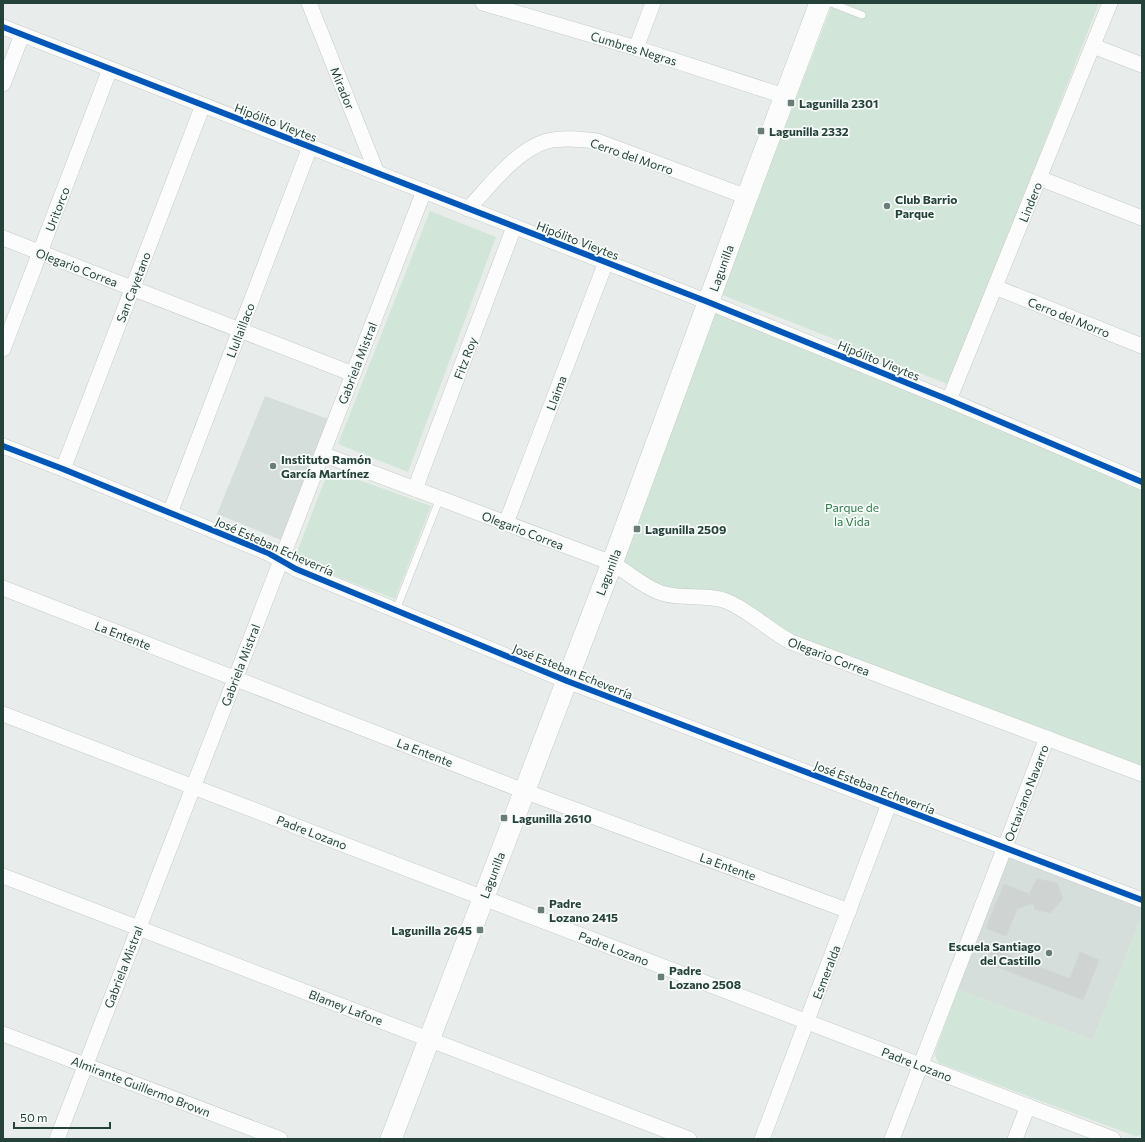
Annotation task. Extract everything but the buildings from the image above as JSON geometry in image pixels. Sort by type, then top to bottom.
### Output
[{"type":"main road","name":"Lagunilla","points":[[391,1139],[612,563],[784,96],[820,3]]},
{"type":"street","name":"Mirador","points":[[309,3],[377,173]]},
{"type":"street","name":"Cumbres Negras","points":[[483,3],[636,48],[784,96]]},
{"type":"street","points":[[636,48],[653,3]]},
{"type":"street","name":"Lindero","points":[[949,400],[1110,3]]},
{"type":"street","name":"Hipólito Vieytes","points":[[3,27],[708,302],[949,400],[1142,482]]},
{"type":"street","points":[[3,84],[22,35]]},
{"type":"street","points":[[1093,46],[1142,65]]},
{"type":"street","name":"Uritorco","points":[[3,349],[110,69]]},
{"type":"street","name":"San Cayetano","points":[[63,469],[203,105]]},
{"type":"street","name":"Cerro del Morro","points":[[468,209],[516,160],[534,147],[547,141],[560,139],[597,141],[747,197]]},
{"type":"street","name":"Llullaillaco","points":[[170,513],[310,147]]},
{"type":"street","points":[[1039,178],[1142,218]]},
{"type":"street","name":"Gabriela Mistral","points":[[57,1139],[424,191]]},
{"type":"street","name":"Fitz Roy","points":[[415,489],[514,227]]},
{"type":"street","name":"Olegario Correa","points":[[3,238],[353,374]]},
{"type":"street","name":"Llaima","points":[[506,523],[606,262]]},
{"type":"street","name":"Cerro del Morro","points":[[995,287],[1142,346]]},
{"type":"street","name":"José Esteban Echeverría","points":[[3,446],[268,553],[296,569],[567,681],[1142,900]]},
{"type":"street","name":"Olegario Correa","points":[[322,454],[612,563],[651,588],[664,594],[724,600],[737,606],[791,642],[1142,774]]},
{"type":"street","name":"La Entente","points":[[3,588],[524,791],[849,911]]},
{"type":"street","name":"Padre Lozano","points":[[3,714],[1113,1139]]},
{"type":"street","name":"Octaviano Navarro","points":[[892,1139],[1047,738]]},
{"type":"street","name":"Esmeralda","points":[[762,1139],[890,804]]},
{"type":"street","name":"Blamey Lafore","points":[[3,876],[689,1139]]},
{"type":"street","name":"Almirante Guillermo Brown","points":[[3,1034],[280,1139]]},
{"type":"street","points":[[1015,1139],[1028,1106]]},
{"type":"lane","points":[[832,3],[862,15]]},
{"type":"lane","points":[[396,610],[440,498]]},
{"type":"shaded area","name":"Instituto Ramón García Martínez","points":[[265,396],[328,419],[281,540],[217,514]]},
{"type":"shaded area","name":"Escuela Santiago del Castillo","points":[[1008,855],[1142,906],[1142,916],[1093,1040],[958,990]]},
{"type":"green space","name":"Club Barrio Parque","points":[[833,3],[1099,3],[950,385],[720,294]]},
{"type":"green space","points":[[430,211],[496,237],[408,472],[338,444]]},
{"type":"green space","name":"Parque de la Vida","points":[[708,302],[1142,482],[1142,774],[791,642],[737,606],[682,597],[612,563]]},
{"type":"green space","points":[[329,469],[431,506],[395,599],[294,560]]},
{"type":"green space","points":[[1142,916],[1142,1135],[1135,1136],[939,1063],[935,1053],[958,990],[1093,1040]]},
{"type":"cycle path","points":[[3,27],[708,302],[949,400],[1142,482]]},
{"type":"cycle path","points":[[3,446],[268,553],[296,569],[567,681],[1142,900]]},
{"type":"place","name":"Lagunilla 2301","points":[[791,103]]},
{"type":"place","name":"Lagunilla 2332","points":[[761,131]]},
{"type":"place","name":"Club Barrio Parque","points":[[887,206]]},
{"type":"place","name":"Instituto Ramón García Martínez","points":[[273,466]]},
{"type":"place","name":"Lagunilla 2509","points":[[637,529]]},
{"type":"place","name":"Lagunilla 2610","points":[[504,818]]},
{"type":"place","name":"Padre Lozano 2415","points":[[541,910]]},
{"type":"place","name":"Lagunilla 2645","points":[[480,930]]},
{"type":"place","name":"Escuela Santiago del Castillo","points":[[1049,953]]},
{"type":"place","name":"Padre Lozano 2508","points":[[661,977]]}]
